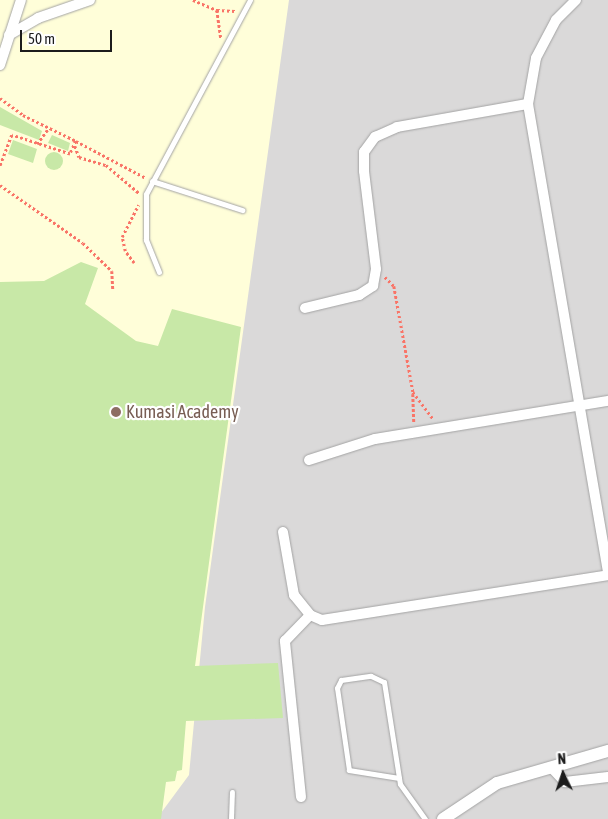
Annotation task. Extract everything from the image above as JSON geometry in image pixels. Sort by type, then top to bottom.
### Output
[{"type":"street","points":[[0,65],[21,0]]},
{"type":"street","points":[[9,35],[38,18],[90,0]]},
{"type":"street","points":[[576,0],[556,20],[536,58],[528,104],[582,406],[608,570]]},
{"type":"street","points":[[305,308],[359,295],[373,286],[376,269],[364,171],[364,152],[375,137],[397,126],[528,104]]},
{"type":"street","points":[[309,460],[375,439],[608,401]]},
{"type":"street","points":[[283,532],[294,595],[310,615],[322,620],[608,575]]},
{"type":"street","points":[[301,797],[284,641],[310,615]]},
{"type":"street","points":[[443,819],[497,783],[608,751]]},
{"type":"street","points":[[551,767],[565,782],[608,777]]},
{"type":"lane","points":[[159,272],[146,240],[144,196],[250,0]]},
{"type":"lane","points":[[152,181],[242,210]]},
{"type":"lane","points":[[399,778],[350,770],[337,688],[341,680],[371,676],[384,682],[399,778],[424,819]]},
{"type":"lane","points":[[231,819],[232,792]]},
{"type":"path","points":[[194,0],[217,10],[244,10]]},
{"type":"path","points":[[217,10],[217,35],[225,44]]},
{"type":"path","points":[[0,98],[48,129],[76,141],[152,181]]},
{"type":"path","points":[[37,144],[48,129]]},
{"type":"path","points":[[0,166],[12,135],[70,154],[76,141]]},
{"type":"path","points":[[76,141],[74,152],[79,157],[106,165],[144,196],[122,237],[125,252],[134,264]]},
{"type":"path","points":[[0,185],[83,243],[112,272],[113,290]]},
{"type":"path","points":[[376,269],[394,286],[413,392],[416,433]]},
{"type":"path","points":[[413,392],[442,429]]},
{"type":"shaded area","points":[[0,0],[608,0],[608,819],[0,819]]},
{"type":"shaded area","name":"Kumasi Academy","points":[[0,0],[289,0],[205,607],[189,775],[158,817],[0,819]]},
{"type":"green space","points":[[0,107],[42,131],[39,140],[0,125]]},
{"type":"green space","points":[[52,135],[70,143],[68,151],[48,143]]},
{"type":"green space","points":[[13,140],[37,149],[33,163],[8,154]]},
{"type":"green space","points":[[50,152],[58,152],[63,157],[61,168],[50,170],[45,165],[45,157]]},
{"type":"green space","points":[[81,262],[98,268],[85,304],[136,341],[158,346],[172,309],[241,327],[195,666],[278,663],[283,718],[186,721],[182,770],[177,771],[175,781],[166,782],[161,819],[0,819],[0,282],[44,281]]},
{"type":"place","name":"Kumasi Academy","points":[[116,412]]}]
